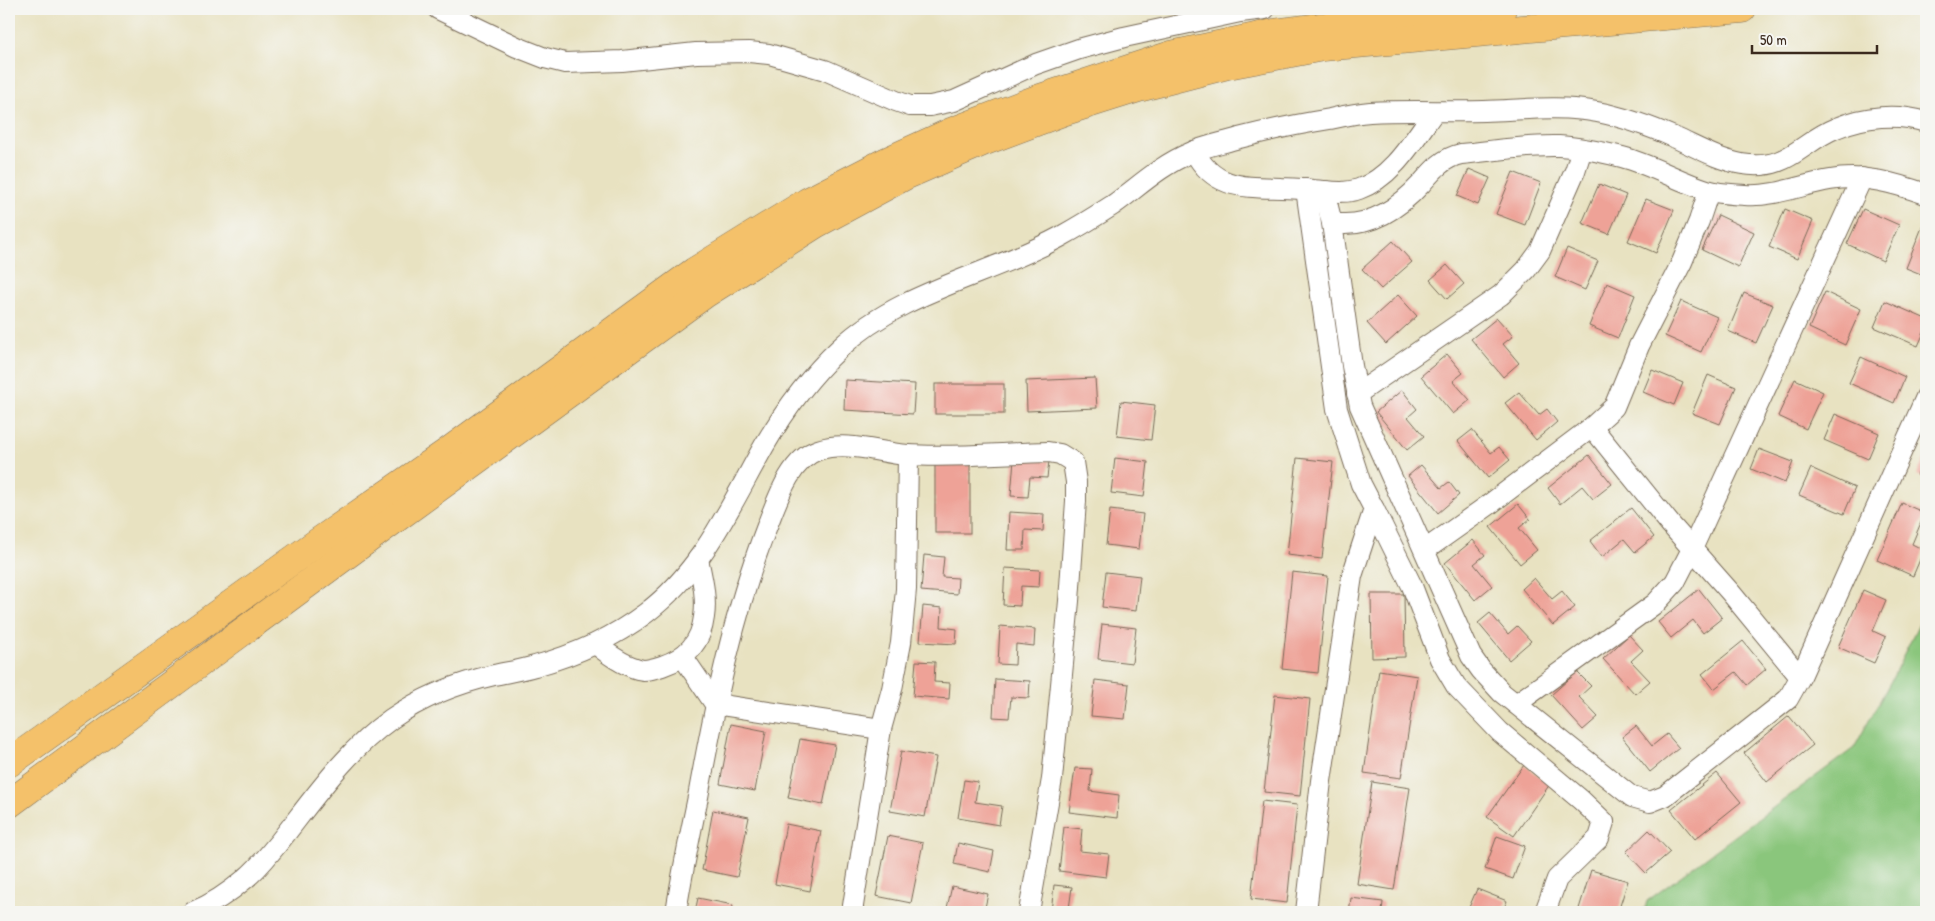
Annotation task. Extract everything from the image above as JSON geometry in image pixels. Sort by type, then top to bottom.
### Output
[{"type":"highway","points":[[9,763],[310,547],[462,441],[695,271],[807,202],[953,131],[1104,76],[1171,55],[1274,34],[1384,19],[1502,9]]},
{"type":"highway","points":[[9,804],[398,517],[705,294],[816,224],[905,176],[983,142],[1063,112],[1140,88],[1228,65],[1324,47],[1742,9]]},
{"type":"street","points":[[438,9],[517,47],[545,58],[565,63],[622,61],[696,53],[749,52],[769,54],[825,70],[910,106],[930,106],[954,102],[1036,64],[1079,49],[1216,17],[1265,9]]},
{"type":"street","points":[[193,912],[207,906],[248,878],[341,764],[368,737],[395,716],[460,684],[530,668],[568,656],[596,644],[647,612],[665,596],[698,559],[728,514],[763,449],[798,393],[843,345],[866,327],[893,310],[1057,238],[1111,206],[1170,162],[1194,151],[1282,127],[1357,114],[1556,108],[1596,112],[1651,127],[1736,164],[1756,166],[1777,162],[1797,154],[1833,129],[1855,122],[1896,116],[1926,122]]},
{"type":"street","points":[[1194,151],[1208,172],[1231,184],[1256,188],[1345,192],[1359,189],[1377,180],[1394,165],[1434,112]]},
{"type":"street","points":[[1332,223],[1352,224],[1364,222],[1387,212],[1399,205],[1430,172],[1449,157],[1461,154],[1541,146],[1582,149],[1624,158],[1652,167],[1709,191],[1756,195],[1793,190],[1829,180],[1862,178],[1884,180],[1926,194]]},
{"type":"street","points":[[1357,394],[1501,295],[1526,270],[1540,251],[1575,171],[1582,149]]},
{"type":"street","points":[[1516,704],[1656,603],[1675,582],[1692,549],[1862,178]]},
{"type":"street","points":[[1315,190],[1332,223],[1357,394],[1370,430],[1472,656],[1492,683],[1632,797],[1650,802],[1665,796],[1788,699],[1800,678],[1926,397]]},
{"type":"street","points":[[1315,190],[1337,409],[1361,484],[1412,586],[1440,659],[1456,686],[1500,732],[1582,800],[1604,822],[1599,838],[1557,878],[1545,912]]},
{"type":"street","points":[[1425,550],[1490,504],[1592,427],[1614,407],[1640,346],[1682,262],[1709,191]]},
{"type":"street","points":[[1592,427],[1800,678]]},
{"type":"street","points":[[676,912],[715,704],[733,629],[755,557],[786,482],[794,469],[805,457],[816,450],[831,446],[908,455],[1048,452],[1060,454],[1073,462],[1076,502],[1062,688],[1052,779],[1029,912]]},
{"type":"street","points":[[852,912],[882,729],[892,689],[902,634],[906,589],[908,455]]},
{"type":"street","points":[[1306,912],[1321,781],[1352,576],[1374,509]]},
{"type":"street","points":[[596,644],[612,657],[643,670],[655,669],[683,657],[699,636],[704,618],[705,600],[698,559]]},
{"type":"street","points":[[683,657],[715,704],[882,729]]},
{"type":"green space","points":[[1926,610],[1926,912],[1644,912],[1647,901],[1854,748],[1892,679]]},
{"type":"building","points":[[1469,169],[1490,178],[1478,205],[1457,196]]},
{"type":"building","points":[[1513,172],[1541,183],[1525,225],[1496,214]]},
{"type":"building","points":[[1599,184],[1626,195],[1609,234],[1582,223]]},
{"type":"building","points":[[1646,199],[1674,210],[1656,253],[1628,241]]},
{"type":"building","points":[[1785,209],[1813,221],[1797,259],[1769,247]]},
{"type":"building","points":[[1863,209],[1899,225],[1883,261],[1847,244]]},
{"type":"building","points":[[1718,215],[1754,232],[1738,267],[1702,250]]},
{"type":"building","points":[[1926,217],[1926,276],[1906,268]]},
{"type":"building","points":[[1393,241],[1412,262],[1381,289],[1362,269]]},
{"type":"building","points":[[1567,248],[1598,261],[1585,290],[1555,277]]},
{"type":"building","points":[[1447,265],[1464,284],[1447,299],[1430,280]]},
{"type":"building","points":[[1607,283],[1635,295],[1618,338],[1589,326]]},
{"type":"building","points":[[1825,292],[1861,309],[1845,345],[1809,328]]},
{"type":"building","points":[[1744,293],[1773,305],[1756,343],[1728,331]]},
{"type":"building","points":[[1398,295],[1417,316],[1386,344],[1367,323]]},
{"type":"building","points":[[1681,301],[1717,317],[1701,352],[1665,336]]},
{"type":"building","points":[[1885,301],[1926,319],[1926,328],[1918,346],[1874,327]]},
{"type":"building","points":[[1497,318],[1513,336],[1503,344],[1519,363],[1503,377],[1471,339]]},
{"type":"building","points":[[1447,354],[1463,373],[1453,381],[1470,400],[1453,414],[1421,376]]},
{"type":"building","points":[[1861,357],[1905,377],[1894,403],[1849,383]]},
{"type":"building","points":[[1652,370],[1683,383],[1674,405],[1643,392]]},
{"type":"building","points":[[1708,375],[1736,387],[1720,424],[1692,413]]},
{"type":"building","points":[[1095,378],[1097,408],[1027,411],[1026,381]]},
{"type":"building","points":[[1795,379],[1823,392],[1806,429],[1778,416]]},
{"type":"building","points":[[845,380],[915,384],[913,414],[844,410]]},
{"type":"building","points":[[935,384],[1004,384],[1004,414],[935,414]]},
{"type":"building","points":[[1402,390],[1417,409],[1408,417],[1424,436],[1407,450],[1376,412]]},
{"type":"building","points":[[1519,392],[1539,415],[1547,409],[1557,422],[1536,440],[1505,403]]},
{"type":"building","points":[[1121,401],[1155,405],[1151,440],[1117,436]]},
{"type":"building","points":[[1835,414],[1879,433],[1868,459],[1824,440]]},
{"type":"building","points":[[1472,430],[1491,453],[1499,447],[1510,460],[1488,478],[1458,441]]},
{"type":"building","points":[[1759,449],[1793,462],[1785,483],[1751,469]]},
{"type":"building","points":[[1589,455],[1612,484],[1593,499],[1582,486],[1560,504],[1548,488]]},
{"type":"building","points":[[1926,455],[1926,479],[1917,475]]},
{"type":"building","points":[[1115,458],[1148,462],[1144,497],[1111,493]]},
{"type":"building","points":[[1297,458],[1333,462],[1322,559],[1287,555]]},
{"type":"building","points":[[1014,459],[1049,461],[1047,478],[1030,477],[1028,497],[1011,496]]},
{"type":"building","points":[[935,460],[970,460],[970,533],[935,533]]},
{"type":"building","points":[[1421,465],[1441,488],[1449,482],[1459,495],[1438,513],[1408,476]]},
{"type":"building","points":[[1811,468],[1855,488],[1844,514],[1799,495]]},
{"type":"building","points":[[1902,503],[1925,513],[1912,544],[1924,550],[1913,576],[1877,560]]},
{"type":"building","points":[[1518,504],[1530,519],[1519,528],[1537,550],[1520,564],[1490,527]]},
{"type":"building","points":[[1631,508],[1654,537],[1635,552],[1624,539],[1602,557],[1590,541]]},
{"type":"building","points":[[1110,510],[1143,514],[1139,549],[1106,545]]},
{"type":"building","points":[[1009,512],[1044,514],[1043,531],[1025,530],[1024,550],[1007,550]]},
{"type":"building","points":[[1473,540],[1485,555],[1474,564],[1492,586],[1475,600],[1445,563]]},
{"type":"building","points":[[924,555],[944,557],[942,577],[958,578],[957,594],[921,591]]},
{"type":"building","points":[[1005,568],[1040,570],[1039,587],[1021,586],[1020,606],[1003,605]]},
{"type":"building","points":[[1106,572],[1140,576],[1136,611],[1102,607]]},
{"type":"building","points":[[1292,572],[1328,576],[1318,673],[1282,669]]},
{"type":"building","points":[[1534,578],[1552,599],[1562,591],[1575,607],[1553,625],[1522,589]]},
{"type":"building","points":[[1699,589],[1722,618],[1703,633],[1693,620],[1671,638],[1658,622]]},
{"type":"building","points":[[1863,590],[1886,600],[1873,631],[1886,637],[1874,663],[1838,647]]},
{"type":"building","points":[[1371,594],[1404,594],[1405,657],[1372,658]]},
{"type":"building","points":[[923,606],[942,608],[941,627],[957,629],[956,644],[920,642]]},
{"type":"building","points":[[1490,613],[1508,634],[1517,626],[1531,641],[1509,660],[1478,623]]},
{"type":"building","points":[[1102,624],[1136,628],[1132,663],[1098,659]]},
{"type":"building","points":[[1000,626],[1035,629],[1034,646],[1016,644],[1015,665],[998,664]]},
{"type":"building","points":[[1629,635],[1643,650],[1631,661],[1650,681],[1635,694],[1603,659]]},
{"type":"building","points":[[1743,641],[1766,669],[1747,685],[1736,672],[1714,689],[1702,674]]},
{"type":"building","points":[[916,661],[935,662],[934,682],[950,683],[949,699],[913,696]]},
{"type":"building","points":[[1379,670],[1417,676],[1401,778],[1364,773]]},
{"type":"building","points":[[1577,672],[1591,686],[1579,697],[1598,717],[1583,730],[1551,695]]},
{"type":"building","points":[[995,679],[1030,681],[1029,698],[1011,697],[1009,718],[993,717]]},
{"type":"building","points":[[1095,680],[1129,684],[1125,719],[1091,716]]},
{"type":"building","points":[[1275,695],[1310,699],[1300,796],[1264,792]]},
{"type":"building","points":[[1789,716],[1813,745],[1767,782],[1744,753]]},
{"type":"building","points":[[731,724],[766,731],[755,791],[720,784]]},
{"type":"building","points":[[1636,726],[1652,746],[1667,734],[1679,748],[1650,772],[1622,737]]},
{"type":"building","points":[[800,739],[835,745],[823,805],[788,798]]},
{"type":"building","points":[[901,751],[936,757],[925,817],[890,811]]},
{"type":"building","points":[[1524,765],[1550,784],[1514,836],[1487,817]]},
{"type":"building","points":[[1075,768],[1092,769],[1090,791],[1119,795],[1117,818],[1069,812]]},
{"type":"building","points":[[1717,773],[1741,802],[1695,839],[1671,810]]},
{"type":"building","points":[[964,780],[978,782],[975,802],[1002,806],[999,825],[958,818]]},
{"type":"building","points":[[1372,782],[1410,788],[1394,890],[1357,884]]},
{"type":"building","points":[[1262,801],[1297,805],[1287,903],[1251,899]]},
{"type":"building","points":[[713,810],[749,817],[737,877],[702,870]]},
{"type":"building","points":[[786,824],[821,831],[810,891],[775,884]]},
{"type":"building","points":[[1064,827],[1082,829],[1080,851],[1109,854],[1106,877],[1059,871]]},
{"type":"building","points":[[1649,830],[1670,852],[1646,873],[1626,852]]},
{"type":"building","points":[[888,836],[923,843],[911,903],[876,896]]},
{"type":"building","points":[[1497,836],[1525,846],[1513,879],[1485,869]]},
{"type":"building","points":[[958,843],[994,851],[990,872],[954,864]]},
{"type":"building","points":[[1591,870],[1628,881],[1618,912],[1578,912]]},
{"type":"building","points":[[1054,885],[1072,887],[1069,909],[1086,912],[1051,912]]},
{"type":"building","points":[[952,886],[988,894],[984,912],[968,912],[947,908]]},
{"type":"building","points":[[1477,889],[1507,901],[1502,912],[1467,912]]},
{"type":"building","points":[[698,898],[733,905],[732,912],[695,912]]},
{"type":"building","points":[[1351,898],[1383,902],[1382,912],[1349,912]]}]
